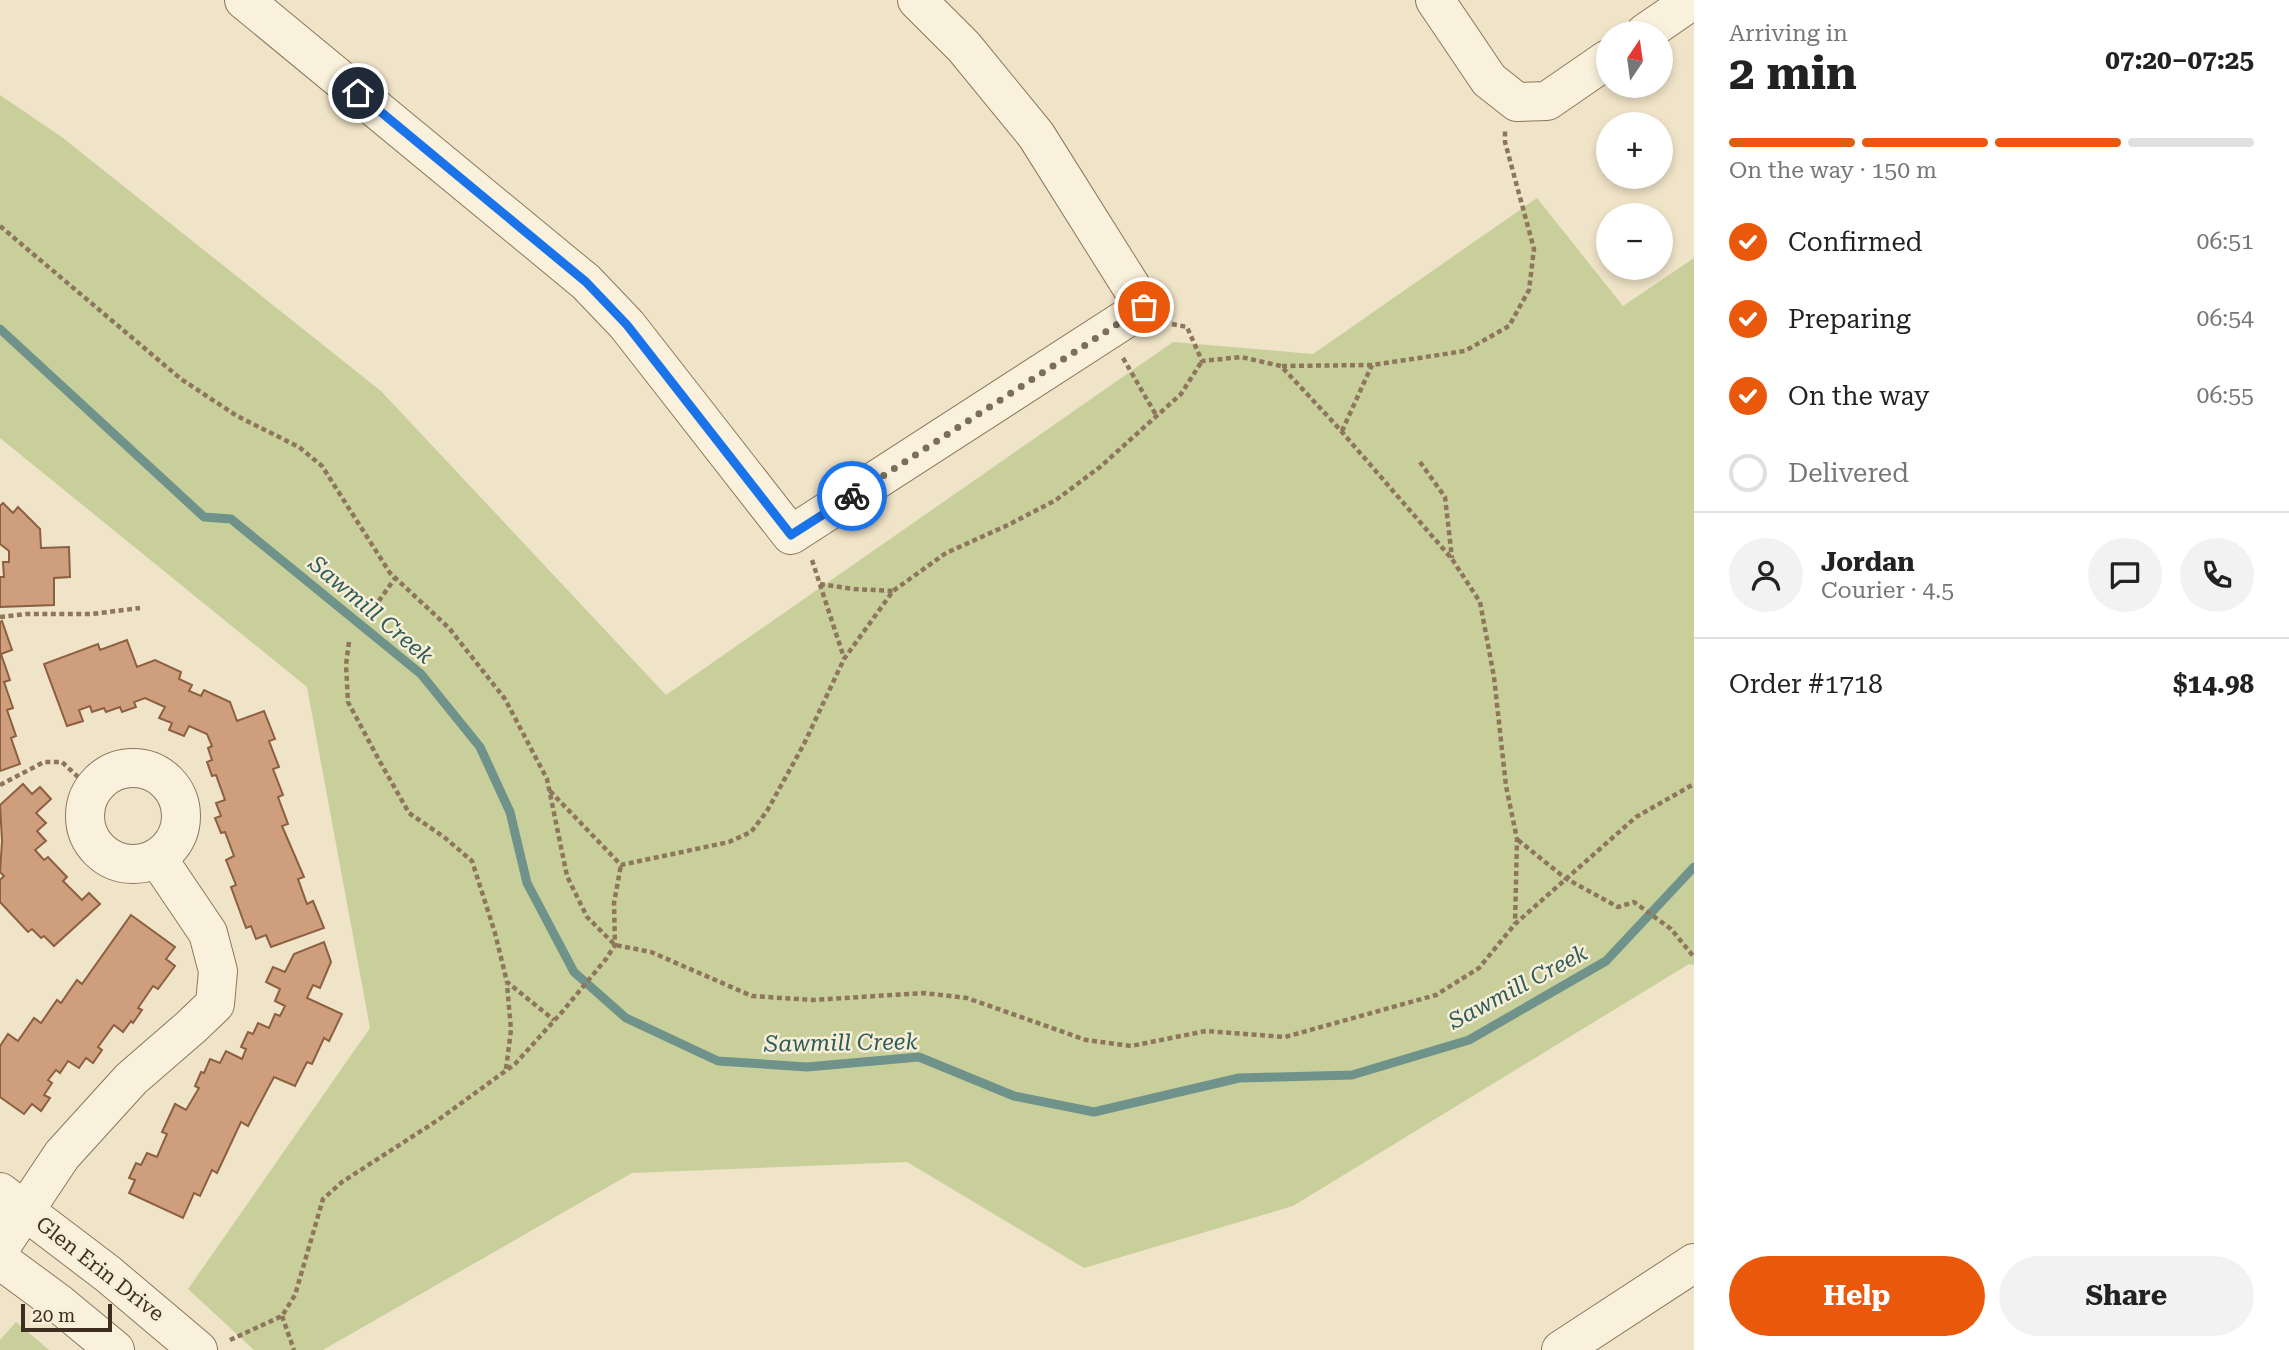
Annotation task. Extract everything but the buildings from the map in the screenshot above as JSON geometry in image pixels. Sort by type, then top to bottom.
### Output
[{"type":"street","points":[[244,0],[586,282],[627,325],[791,535],[1144,307],[1036,135],[964,47],[917,0]]},
{"type":"street","points":[[1435,0],[1489,80],[1517,102],[1547,101],[1596,66]]},
{"type":"street","points":[[1662,21],[1693,0]]},
{"type":"street","points":[[129,767],[150,770],[169,782],[180,802],[182,823],[174,844],[158,859],[137,865],[116,862],[98,850],[87,831],[85,810],[92,790],[108,774],[129,767]]},
{"type":"street","points":[[0,1248],[13,1201],[62,1155],[131,1079],[215,1003],[218,971],[208,933],[158,859]]},
{"type":"street","name":"Glen Erin Drive","points":[[13,1201],[187,1340]]},
{"type":"street","points":[[0,1260],[110,1346]]},
{"type":"street","points":[[1561,1350],[1694,1263]]},
{"type":"path","points":[[1202,361],[1241,357],[1281,366],[1372,365],[1465,351],[1509,326],[1529,290],[1534,249],[1505,142],[1507,94]]},
{"type":"path","points":[[0,226],[181,379],[237,416],[299,447],[322,466],[395,578],[449,628],[505,699],[547,779],[567,876],[587,917],[615,945],[651,952],[752,996],[813,1000],[924,993],[946,995],[967,998],[1086,1040],[1131,1046],[1206,1031],[1285,1037],[1436,995],[1479,968],[1515,924],[1636,817],[1694,783]]},
{"type":"path","points":[[1156,415],[1120,353],[1120,323],[1187,327],[1202,361]]},
{"type":"path","points":[[621,865],[729,842],[751,832],[767,811],[804,744],[844,659],[892,591],[946,553],[1056,500],[1100,467],[1181,394],[1202,361]]},
{"type":"path","points":[[1341,431],[1372,365]]},
{"type":"path","points":[[1281,366],[1452,559],[1480,602],[1494,677],[1506,786],[1517,839],[1515,924]]},
{"type":"path","points":[[1420,463],[1445,497],[1452,559]]},
{"type":"path","points":[[801,529],[844,659]]},
{"type":"path","points":[[369,615],[395,578]]},
{"type":"path","points":[[820,584],[892,591]]},
{"type":"path","points":[[0,617],[26,614],[92,614],[140,608]]},
{"type":"path","points":[[349,642],[346,665],[348,702],[409,813],[444,837],[472,861],[507,982],[511,1030],[506,1070]]},
{"type":"path","points":[[0,785],[44,762],[62,762],[92,790]]},
{"type":"path","points":[[550,791],[621,865]]},
{"type":"path","points":[[1517,839],[1564,878],[1618,907],[1634,902],[1671,929],[1694,957]]},
{"type":"path","points":[[243,1332],[282,1316],[295,1295],[323,1199],[342,1182],[438,1120],[514,1064],[606,959],[615,945],[614,903],[621,865]]},
{"type":"path","points":[[507,982],[554,1020]]},
{"type":"path","points":[[282,1316],[294,1350]]},
{"type":"green space","points":[[0,95],[63,138],[381,391],[666,695],[1173,342],[1313,354],[1537,198],[1596,272],[1596,280],[1602,280],[1623,306],[1661,280],[1673,280],[1673,272],[1694,258],[1694,965],[1689,964],[1293,1206],[1084,1268],[907,1162],[632,1173],[323,1350],[254,1350],[188,1289],[370,1028],[307,687],[0,438]]},
{"type":"green space","points":[[16,1322],[49,1350],[0,1350],[0,1340]]},
{"type":"waterway","name":"Sawmill Creek","points":[[0,329],[204,517],[231,519],[421,674],[480,747],[510,812],[527,883],[574,972],[626,1018],[718,1061],[807,1067],[919,1057],[1014,1096],[1094,1112],[1239,1078],[1352,1075],[1469,1040],[1606,961],[1694,867]]},
{"type":"way so far","points":[[852,496],[1144,307]]},
{"type":"route","points":[[358,93],[586,282],[627,325],[791,535],[852,496]]}]
